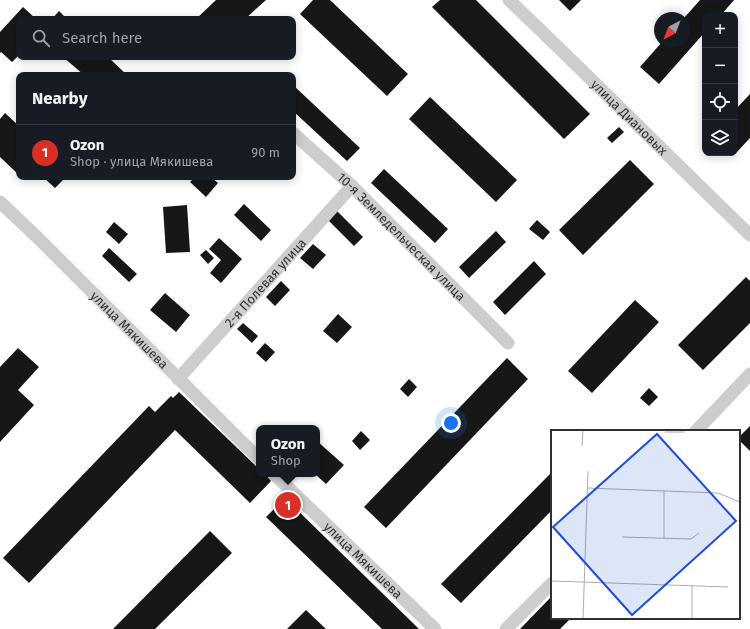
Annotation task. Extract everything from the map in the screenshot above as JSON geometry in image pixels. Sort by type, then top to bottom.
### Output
[{"type":"street","name":"улица Диановых","points":[[509,0],[750,235]]},
{"type":"street","name":"10-я Земледельческая улица","points":[[296,136],[352,186],[508,343]]},
{"type":"street","name":"2-я Полевая улица","points":[[178,379],[352,186]]},
{"type":"street","name":"улица Мякишева","points":[[0,202],[38,238],[256,456]]},
{"type":"street","points":[[697,430],[750,374]]},
{"type":"street","name":"улица Мякишева","points":[[277,477],[435,629]]},
{"type":"street","points":[[506,629],[551,584]]},
{"type":"building","points":[[216,0],[266,0],[248,16],[199,16]]},
{"type":"building","points":[[313,0],[330,0],[408,74],[387,96],[300,14]]},
{"type":"building","points":[[440,0],[476,0],[590,114],[564,139],[432,7]]},
{"type":"building","points":[[559,0],[581,0],[570,11]]},
{"type":"building","points":[[700,0],[734,0],[724,12],[702,12],[702,35],[659,84],[640,67],[657,48],[690,48],[689,12]]},
{"type":"building","points":[[23,7],[33,16],[16,16],[16,58],[12,62],[1,52],[0,53],[0,32]]},
{"type":"building","points":[[59,11],[64,16],[55,16]]},
{"type":"building","points":[[66,60],[111,60],[124,72],[80,72]]},
{"type":"building","points":[[296,88],[360,148],[347,161],[296,114]]},
{"type":"building","points":[[750,94],[750,138],[738,151],[738,120],[738,107]]},
{"type":"building","points":[[430,97],[517,180],[496,202],[409,119]]},
{"type":"building","points":[[5,113],[16,123],[16,172],[0,157],[0,119]]},
{"type":"building","points":[[619,127],[624,132],[612,143],[607,138]]},
{"type":"building","points":[[630,160],[654,184],[583,255],[559,230]]},
{"type":"building","points":[[384,169],[448,229],[435,243],[371,183]]},
{"type":"building","points":[[46,180],[63,180],[55,188]]},
{"type":"building","points":[[192,180],[214,180],[218,183],[206,197],[190,182]]},
{"type":"building","points":[[244,204],[271,230],[261,241],[234,215]]},
{"type":"building","points":[[330,204],[363,237],[354,246],[321,213]]},
{"type":"building","points":[[187,205],[190,252],[166,253],[163,207]]},
{"type":"building","points":[[537,220],[550,232],[543,240],[529,229]]},
{"type":"building","points":[[114,222],[128,234],[119,244],[106,232]]},
{"type":"building","points":[[496,231],[506,242],[469,278],[459,267]]},
{"type":"building","points":[[219,238],[242,259],[221,283],[210,273],[221,260],[209,249]]},
{"type":"building","points":[[313,244],[326,255],[313,269],[300,258]]},
{"type":"building","points":[[109,248],[137,274],[129,282],[102,256]]},
{"type":"building","points":[[206,250],[214,258],[208,264],[200,255]]},
{"type":"building","points":[[534,261],[546,274],[505,315],[493,302]]},
{"type":"building","points":[[746,277],[750,281],[750,323],[703,370],[678,345]]},
{"type":"building","points":[[281,281],[290,290],[275,306],[266,297]]},
{"type":"building","points":[[165,293],[190,315],[176,332],[150,310]]},
{"type":"building","points":[[635,300],[659,322],[592,393],[568,371]]},
{"type":"building","points":[[338,314],[352,327],[337,343],[323,331]]},
{"type":"building","points":[[243,323],[258,336],[252,343],[237,329]]},
{"type":"building","points":[[265,343],[275,352],[266,362],[256,353]]},
{"type":"building","points":[[18,348],[39,367],[18,390],[34,405],[0,442],[0,367]]},
{"type":"building","points":[[507,358],[528,379],[386,528],[364,507]]},
{"type":"building","points":[[409,379],[417,387],[408,397],[400,389]]},
{"type":"building","points":[[649,388],[658,397],[649,406],[640,398]]},
{"type":"building","points":[[179,392],[256,466],[256,477],[268,477],[271,481],[250,503],[175,430],[29,583],[3,558],[149,406],[155,412],[171,396],[173,398]]},
{"type":"building","points":[[750,426],[750,451],[740,441],[740,436]]},
{"type":"building","points":[[361,431],[370,440],[360,450],[352,441]]},
{"type":"building","points":[[320,444],[344,465],[326,484],[318,477],[320,477]]},
{"type":"building","points":[[551,473],[551,511],[461,603],[441,584]]},
{"type":"building","points":[[285,498],[419,629],[382,629],[266,517]]},
{"type":"building","points":[[210,531],[232,553],[155,629],[113,629]]},
{"type":"building","points":[[551,597],[551,619],[570,619],[560,629],[520,629]]},
{"type":"building","points":[[306,610],[326,629],[287,629]]},
{"type":"place","name":"Ozon","points":[[288,505]]}]
